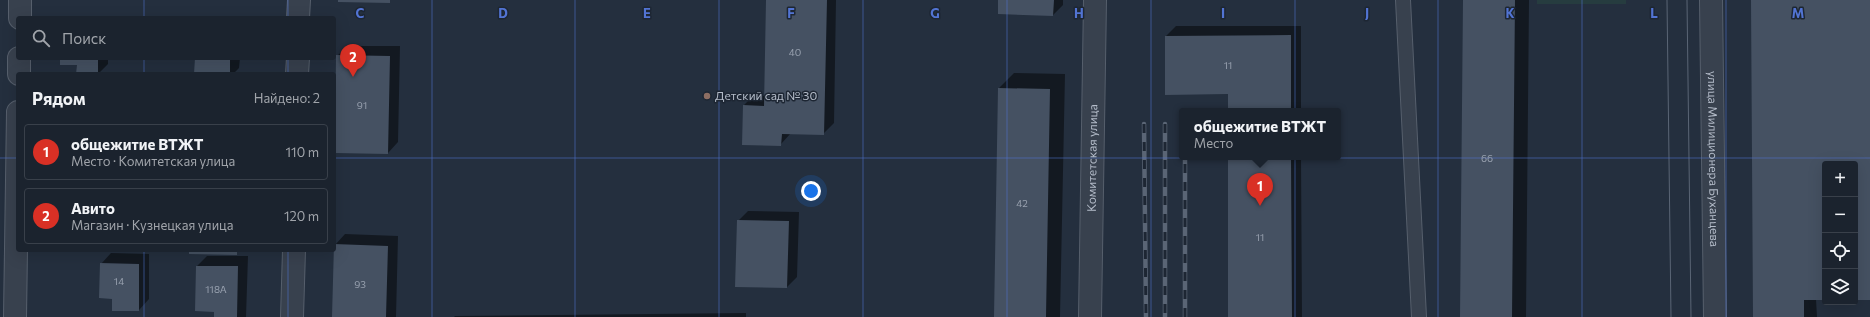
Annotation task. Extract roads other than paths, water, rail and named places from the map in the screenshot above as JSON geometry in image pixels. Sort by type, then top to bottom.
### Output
[{"type":"street","points":[[20,0],[20,16]]},
{"type":"street","points":[[298,16],[299,0]]},
{"type":"street","name":"Комитетская улица","points":[[1090,317],[1095,0]]},
{"type":"street","name":"улица Милиционера Буханцева","points":[[1711,0],[1715,317]]},
{"type":"street","points":[[19,60],[19,72]]},
{"type":"street","points":[[297,72],[298,60]]},
{"type":"street","points":[[15,317],[16,249]]},
{"type":"street","points":[[292,317],[294,252]]},
{"type":"lane","points":[[1403,0],[1419,317]]},
{"type":"tram line","points":[[1667,0],[1671,317]]},
{"type":"tram line","points":[[1687,0],[1691,317]]},
{"type":"railway","points":[[1144,124],[1146,317]]},
{"type":"railway","points":[[1165,124],[1165,317]]},
{"type":"railway","points":[[1185,160],[1185,317]]},
{"type":"place","name":"Авито","points":[[353,77]]},
{"type":"place","name":"Детский сад № 30","points":[[707,96]]},
{"type":"place","name":"общежитие ВТЖТ","points":[[1260,206]]}]
